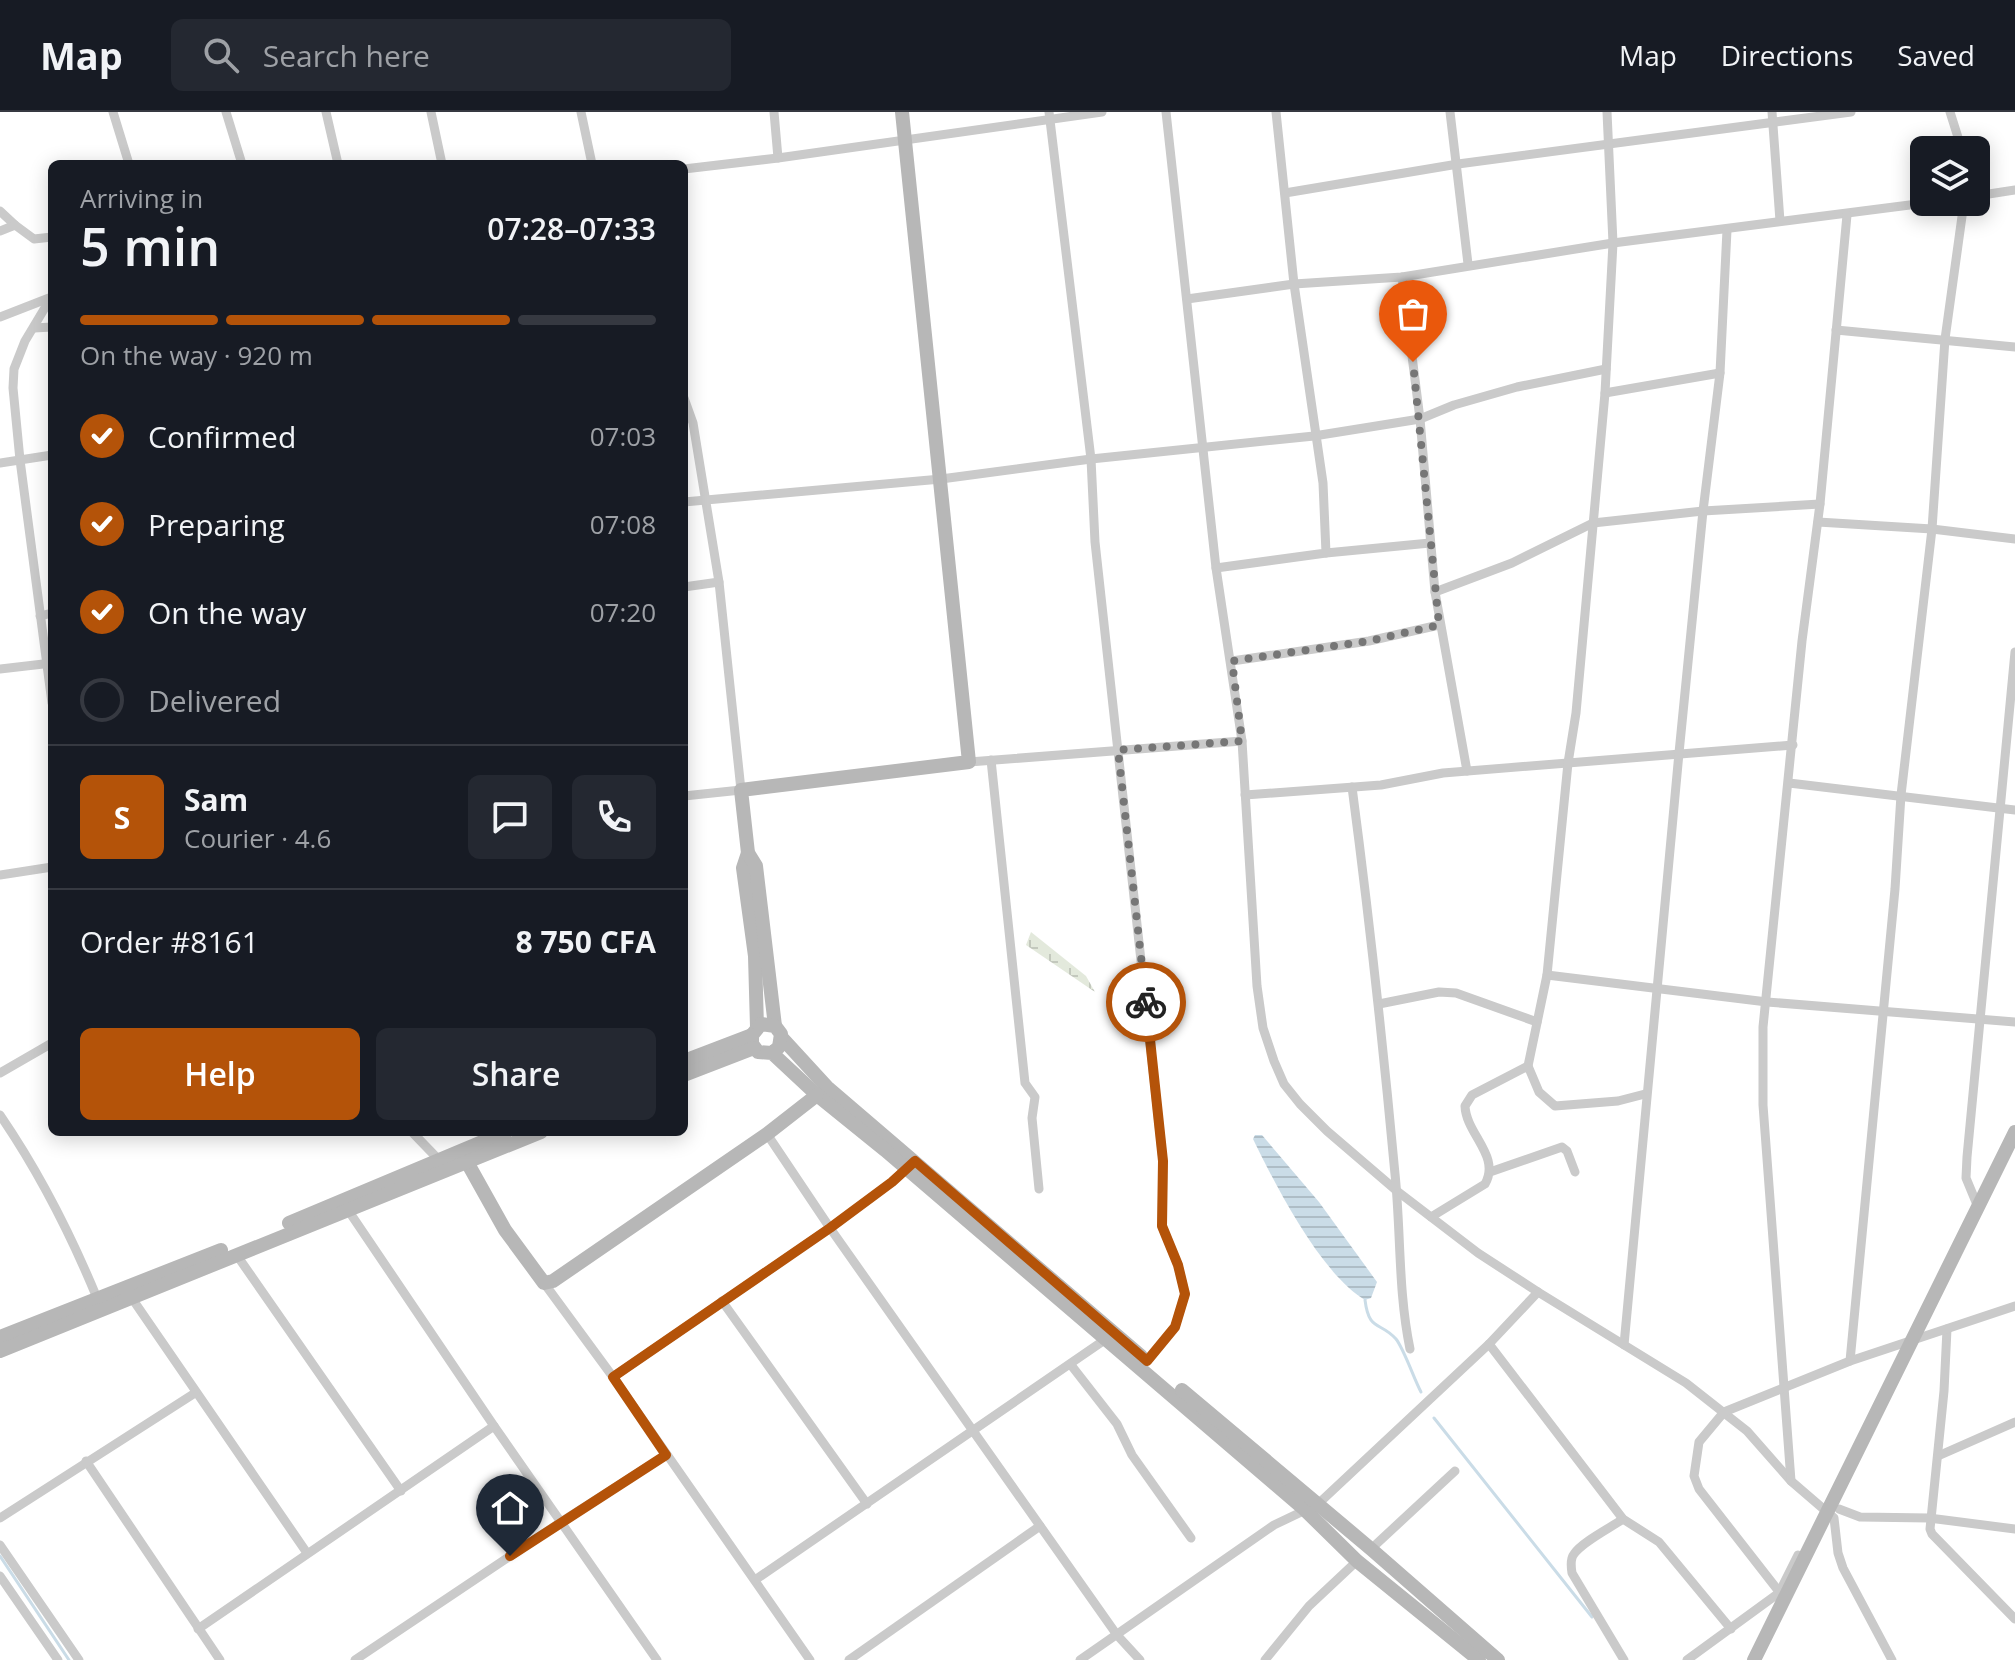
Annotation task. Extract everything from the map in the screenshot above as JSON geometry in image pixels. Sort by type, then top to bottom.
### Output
[{"type":"street","points":[[113,112],[128,160]]},
{"type":"street","points":[[226,112],[241,160]]},
{"type":"street","points":[[326,112],[337,160]]},
{"type":"street","points":[[431,112],[441,160]]},
{"type":"street","points":[[581,112],[591,160]]},
{"type":"street","points":[[774,112],[778,158]]},
{"type":"street","points":[[902,112],[969,762]]},
{"type":"street","points":[[688,169],[778,158],[1050,116],[1102,112]]},
{"type":"street","points":[[1166,112],[1216,568],[1242,741],[1257,986],[1263,1028],[1284,1084],[1327,1131],[1397,1191],[1538,1292],[1686,1383],[1747,1431],[1791,1481],[1830,1512],[1860,1517],[1929,1518],[2015,1529]]},
{"type":"street","points":[[1276,112],[1294,284],[1323,483],[1326,553]]},
{"type":"street","points":[[1450,112],[1468,264]]},
{"type":"street","points":[[1607,112],[1613,243],[1605,393],[1578,700],[1568,763],[1547,975],[1528,1066],[1539,1092],[1555,1106],[1618,1101],[1645,1094]]},
{"type":"street","points":[[1285,193],[1773,117],[1851,112]]},
{"type":"street","points":[[1950,112],[1958,136]]},
{"type":"street","points":[[1050,116],[1091,459],[1095,542],[1163,1161],[1162,1226],[1178,1265],[1185,1294],[1175,1327],[1147,1361]]},
{"type":"street","points":[[1773,117],[1780,221]]},
{"type":"street","points":[[1990,194],[2015,190]]},
{"type":"street","points":[[1187,299],[1294,284],[1402,277],[1613,243],[1910,205]]},
{"type":"street","points":[[0,211],[34,239],[48,237]]},
{"type":"street","points":[[1791,1481],[1763,1105],[1762,1054],[1847,215]]},
{"type":"street","points":[[1850,1361],[1901,795],[1932,529],[1945,339],[1962,216]]},
{"type":"street","points":[[0,231],[15,225]]},
{"type":"street","points":[[1624,1345],[1645,1094],[1703,511],[1720,373],[1727,230]]},
{"type":"street","points":[[1402,277],[1420,419],[1439,625],[1467,771]]},
{"type":"street","points":[[0,317],[48,298]]},
{"type":"street","points":[[48,301],[25,341],[14,369],[13,388],[40,616],[48,659]]},
{"type":"street","points":[[34,328],[48,327]]},
{"type":"street","points":[[1836,330],[2015,347]]},
{"type":"street","points":[[688,502],[941,479],[1091,459],[1314,436],[1420,419],[1454,405],[1517,387],[1606,369]]},
{"type":"street","points":[[1605,393],[1720,373]]},
{"type":"street","points":[[688,409],[707,501],[719,582],[748,853],[743,868],[755,956],[754,1037],[762,1054],[772,1053],[779,1047],[778,1032],[756,866],[748,853]]},
{"type":"street","points":[[0,463],[48,456]]},
{"type":"street","points":[[1435,592],[1512,563],[1593,523],[1703,511],[1820,504]]},
{"type":"street","points":[[1818,522],[1932,529],[2015,539]]},
{"type":"street","points":[[1216,568],[1430,543]]},
{"type":"street","points":[[688,586],[719,582]]},
{"type":"street","points":[[40,616],[48,614]]},
{"type":"street","points":[[1232,661],[1369,641],[1439,625]]},
{"type":"street","points":[[1978,1207],[1966,1178],[2015,652]]},
{"type":"street","points":[[0,669],[48,664]]},
{"type":"street","points":[[688,796],[969,762],[1242,741]]},
{"type":"street","points":[[1245,795],[1381,785],[1443,773],[1793,745]]},
{"type":"street","points":[[991,760],[1025,1083],[1035,1097],[1032,1118],[1039,1189]]},
{"type":"street","points":[[1789,783],[2015,810]]},
{"type":"street","points":[[1352,787],[1379,1004],[1397,1191],[1400,1284],[1410,1349]]},
{"type":"street","points":[[0,875],[48,868]]},
{"type":"street","points":[[1547,975],[1767,1002],[2015,1022]]},
{"type":"street","points":[[1379,1004],[1439,992],[1456,993],[1537,1022]]},
{"type":"street","points":[[688,1073],[754,1037],[766,1023],[778,1032],[820,1080],[911,1165],[1106,1339],[1311,1506],[1371,1549],[1498,1660]]},
{"type":"street","points":[[688,1060],[754,1037]]},
{"type":"street","points":[[0,1073],[48,1045]]},
{"type":"street","points":[[772,1053],[817,1095],[911,1165],[1147,1361],[1311,1506],[1357,1561],[1479,1660]]},
{"type":"street","points":[[1431,1217],[1485,1184],[1490,1172],[1489,1161],[1465,1113],[1467,1100],[1528,1066]]},
{"type":"street","points":[[544,1283],[569,1272],[767,1134],[817,1095]]},
{"type":"street","points":[[0,1115],[22,1148],[71,1239],[97,1298]]},
{"type":"street","points":[[1918,1339],[2015,1132]]},
{"type":"street","points":[[767,1134],[1117,1635],[1140,1660]]},
{"type":"street","points":[[416,1136],[440,1161]]},
{"type":"street","points":[[0,1351],[128,1292],[497,1136]]},
{"type":"street","points":[[0,1337],[97,1298],[128,1292],[236,1254],[531,1136]]},
{"type":"street","points":[[1490,1172],[1562,1147],[1567,1151],[1575,1172]]},
{"type":"street","points":[[1754,1660],[1782,1596],[1830,1512],[2015,1151]]},
{"type":"street","points":[[467,1162],[505,1230],[613,1377],[810,1660]]},
{"type":"street","points":[[613,1377],[830,1228],[911,1165]]},
{"type":"street","points":[[348,1210],[657,1660]]},
{"type":"street","points":[[236,1254],[401,1491]]},
{"type":"street","points":[[128,1292],[307,1553]]},
{"type":"street","points":[[1080,1660],[1274,1525],[1311,1506],[1380,1449],[1538,1292]]},
{"type":"street","points":[[722,1301],[867,1504]]},
{"type":"street","points":[[1782,1596],[1699,1489],[1694,1476],[1699,1442],[1724,1412],[1850,1361],[2015,1306]]},
{"type":"street","points":[[1947,1329],[1938,1456],[1929,1518],[1932,1534],[2015,1619]]},
{"type":"street","points":[[755,1580],[1106,1339]]},
{"type":"street","points":[[1489,1344],[1623,1519],[1659,1542],[1731,1629]]},
{"type":"street","points":[[1071,1365],[1110,1414],[1132,1455],[1191,1538]]},
{"type":"street","points":[[0,1518],[195,1393]]},
{"type":"street","points":[[1938,1456],[2015,1422]]},
{"type":"street","points":[[198,1629],[494,1426]]},
{"type":"street","points":[[355,1660],[666,1455]]},
{"type":"street","points":[[86,1461],[220,1660]]},
{"type":"street","points":[[1371,1549],[1455,1471]]},
{"type":"street","points":[[1830,1512],[1843,1568],[1888,1657]]},
{"type":"street","points":[[1764,1660],[1830,1512]]},
{"type":"street","points":[[1623,1519],[1573,1554],[1570,1563],[1572,1573],[1624,1660]]},
{"type":"street","points":[[849,1660],[1040,1526]]},
{"type":"street","points":[[0,1545],[79,1660]]},
{"type":"street","points":[[1265,1660],[1309,1606],[1357,1561]]},
{"type":"street","points":[[0,1576],[58,1660]]},
{"type":"street","points":[[1687,1660],[1782,1596]]},
{"type":"green space","points":[[1031,932],[1086,976],[1095,992],[1026,945]]},
{"type":"water","points":[[1255,1135],[1262,1135],[1319,1202],[1377,1282],[1371,1298],[1365,1300],[1348,1287],[1316,1250],[1274,1180],[1253,1139]]},
{"type":"waterway","points":[[1365,1300],[1372,1322],[1396,1339],[1421,1392]]},
{"type":"waterway","points":[[1434,1418],[1592,1617]]},
{"type":"waterway","points":[[0,1556],[69,1660]]},
{"type":"way so far","points":[[1146,1002],[1118,750],[1242,741],[1232,661],[1369,641],[1439,625],[1413,362]]},
{"type":"route","points":[[510,1556],[666,1455],[613,1377],[830,1228],[915,1161],[1147,1361],[1175,1327],[1185,1294],[1178,1265],[1162,1226],[1163,1161],[1146,1002]]}]
